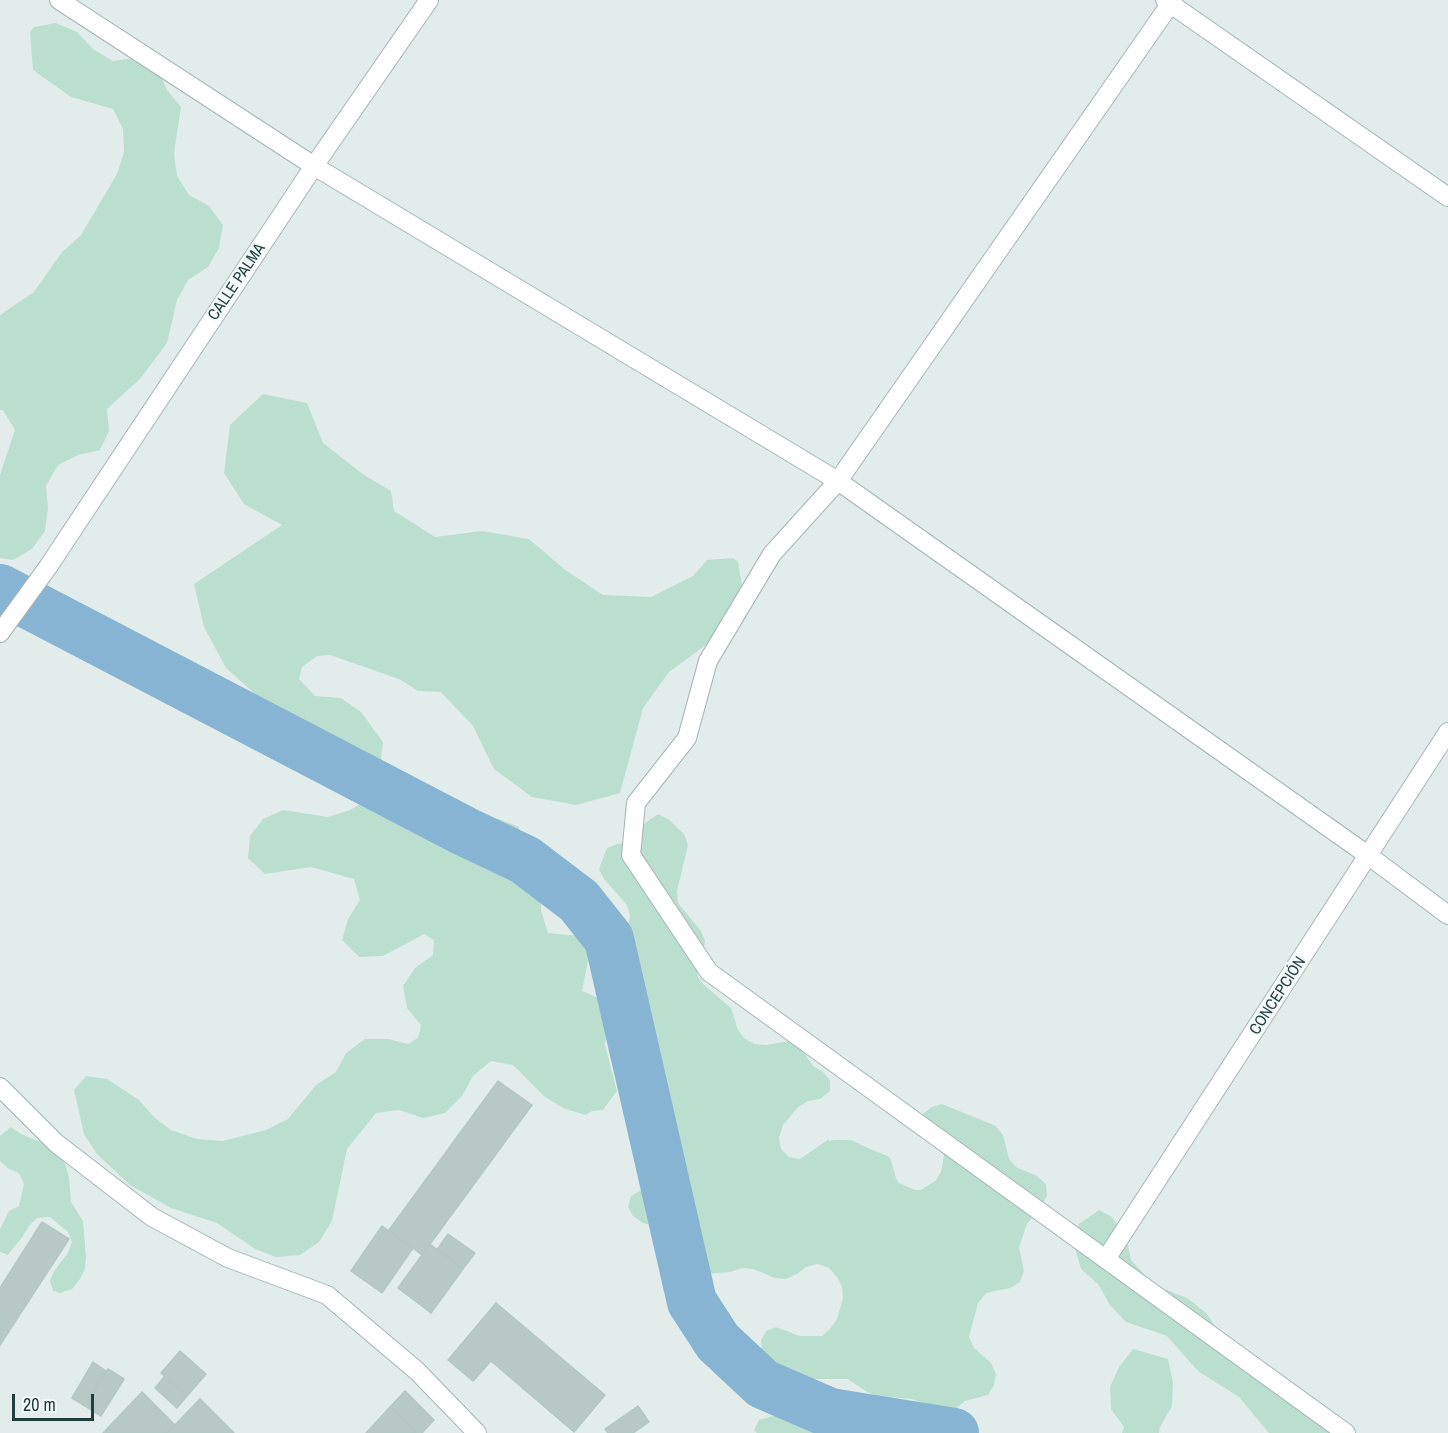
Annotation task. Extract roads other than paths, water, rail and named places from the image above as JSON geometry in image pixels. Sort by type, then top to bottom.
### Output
[{"type":"street","points":[[59,0],[314,166],[838,482],[1369,856],[1448,915]]},
{"type":"street","name":"CALLE PALMA","points":[[2,631],[48,567],[314,166],[429,0]]},
{"type":"street","points":[[1346,1433],[709,972],[631,855],[636,803],[687,738],[708,661],[772,554],[838,482],[1170,1],[1448,197]]},
{"type":"street","name":"CONCEPCIÓN","points":[[1106,1259],[1448,732]]},
{"type":"street","points":[[0,1087],[56,1143],[152,1216],[228,1258],[327,1294],[417,1371],[477,1433]]},
{"type":"waterway","points":[[0,589],[464,831],[525,860],[579,901],[609,939],[692,1302],[718,1342],[763,1384],[830,1413],[954,1433]]}]
